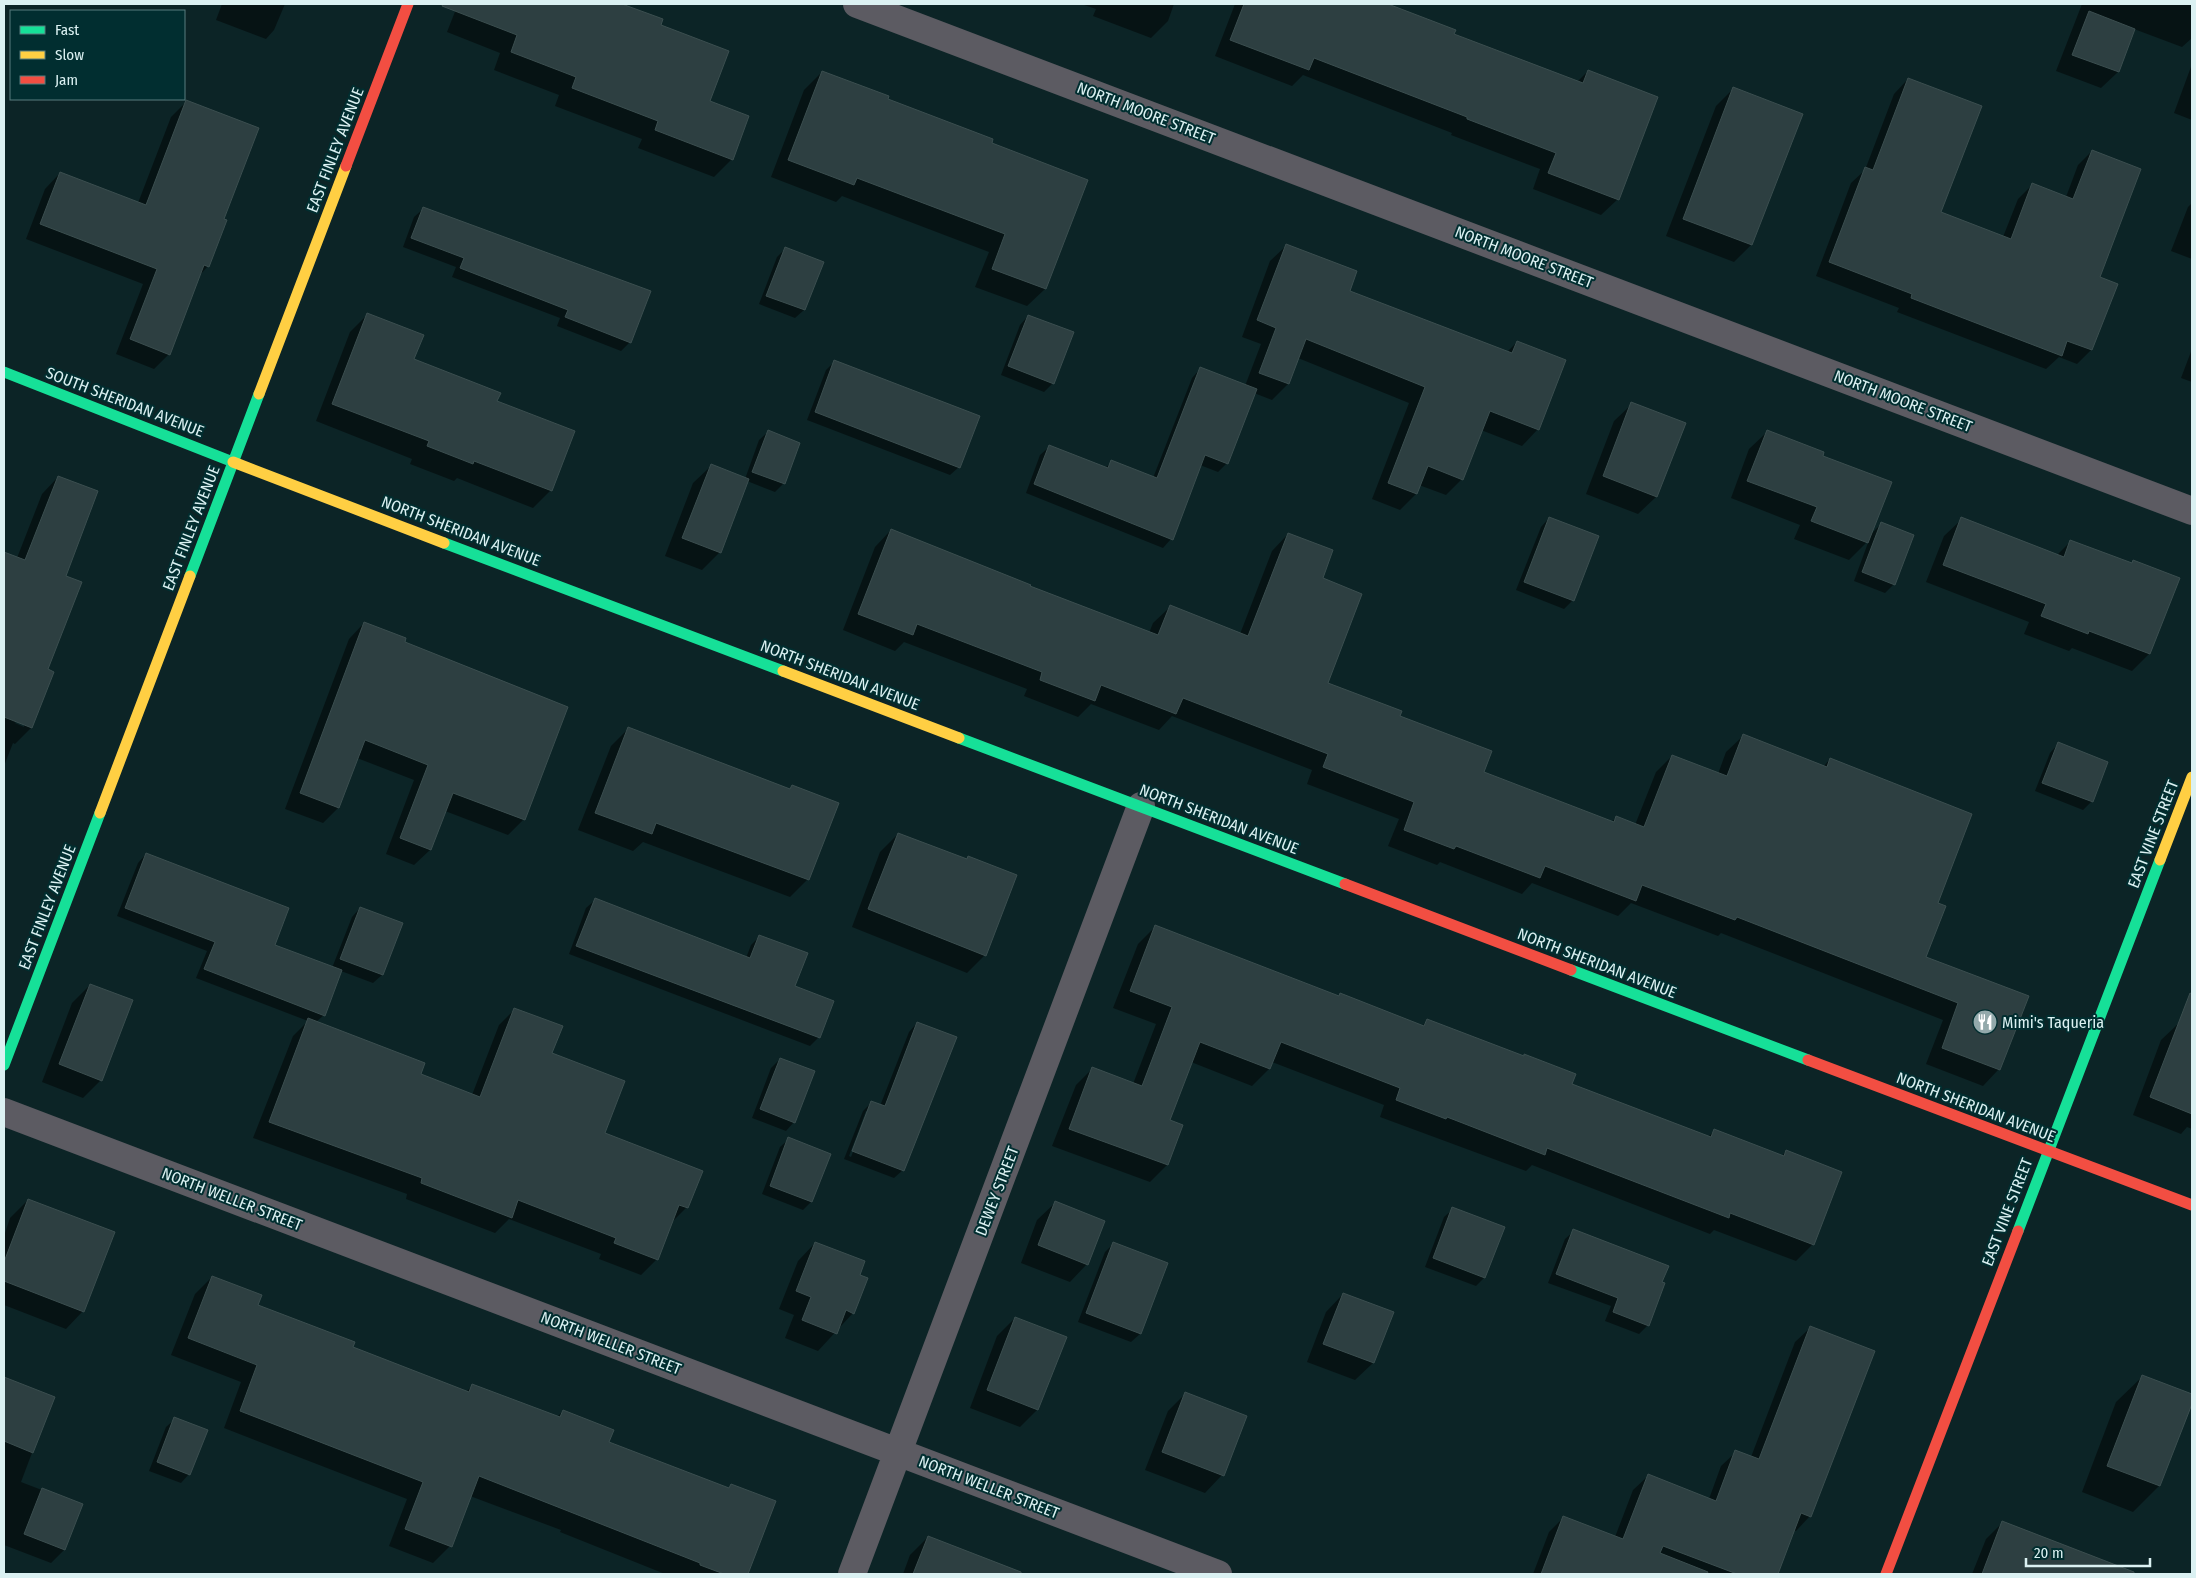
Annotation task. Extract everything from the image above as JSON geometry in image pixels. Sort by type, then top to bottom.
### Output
[{"type":"street","name":"EAST FINLEY AVENUE","points":[[4,1065],[408,4]]},
{"type":"street","name":"NORTH MOORE STREET","points":[[856,4],[2192,511]]},
{"type":"street","name":"SOUTH SHERIDAN AVENUE","points":[[4,372],[234,462]]},
{"type":"street","name":"NORTH SHERIDAN AVENUE","points":[[234,462],[2192,1205]]},
{"type":"street","name":"EAST VINE STREET","points":[[1886,1574],[2192,777]]},
{"type":"street","name":"DEWEY STREET","points":[[852,1574],[1141,806]]},
{"type":"street","name":"NORTH WELLER STREET","points":[[4,1112],[1218,1574]]},
{"type":"building","points":[[443,4],[622,4],[663,19],[661,25],[729,51],[710,101],[749,116],[733,160],[655,130],[658,121],[572,88],[576,77],[511,52],[517,35],[442,6]]},
{"type":"building","points":[[1244,4],[1388,4],[1456,30],[1454,34],[1583,83],[1588,70],[1658,97],[1619,200],[1548,173],[1556,153],[1314,58],[1309,70],[1230,40]]},
{"type":"building","points":[[2089,11],[2135,29],[2119,72],[2072,55]]},
{"type":"building","points":[[822,71],[889,96],[888,99],[993,139],[992,143],[1088,180],[1046,289],[992,269],[1005,234],[857,178],[854,185],[788,160]]},
{"type":"building","points":[[1908,78],[1982,106],[1941,212],[2011,239],[2032,183],[2073,199],[2092,150],[2141,169],[2100,277],[2118,284],[2092,350],[2067,341],[2062,356],[1911,298],[1912,294],[1829,262],[1865,167],[1873,170]]},
{"type":"building","points":[[1733,87],[1803,114],[1752,245],[1683,219]]},
{"type":"building","points":[[186,100],[259,128],[224,219],[227,220],[209,267],[204,265],[170,355],[130,339],[157,269],[40,224],[60,172],[146,205]]},
{"type":"building","points":[[423,207],[651,291],[631,343],[565,317],[568,310],[460,268],[464,258],[411,238]]},
{"type":"building","points":[[1286,244],[1357,271],[1350,291],[1512,353],[1517,341],[1566,360],[1539,430],[1490,411],[1463,480],[1428,466],[1417,494],[1388,483],[1425,387],[1306,339],[1289,384],[1259,373],[1276,328],[1257,320]]},
{"type":"building","points":[[785,247],[824,262],[805,310],[766,296]]},
{"type":"building","points":[[367,313],[424,335],[414,359],[501,393],[497,401],[575,431],[552,491],[474,461],[473,464],[427,446],[429,441],[332,404]]},
{"type":"building","points":[[1028,315],[1074,332],[1054,384],[1008,366]]},
{"type":"building","points":[[834,360],[980,416],[960,468],[815,412]]},
{"type":"building","points":[[1200,367],[1257,389],[1228,464],[1205,455],[1173,540],[1034,484],[1049,445],[1108,468],[1111,460],[1157,478]]},
{"type":"building","points":[[1631,402],[1686,423],[1657,497],[1603,476]]},
{"type":"building","points":[[768,430],[800,443],[785,484],[752,472]]},
{"type":"building","points":[[1767,430],[1824,452],[1823,456],[1892,482],[1868,543],[1811,521],[1817,507],[1747,481]]},
{"type":"building","points":[[711,464],[749,479],[721,553],[682,538]]},
{"type":"building","points":[[58,476],[98,491],[66,576],[82,582],[48,669],[54,672],[32,728],[4,717],[4,552],[25,560]]},
{"type":"building","points":[[1549,517],[1599,536],[1574,601],[1524,582]]},
{"type":"building","points":[[1961,517],[2064,557],[2070,540],[2132,563],[2133,560],[2180,578],[2150,654],[2089,631],[2088,634],[2041,616],[2046,604],[1943,565]]},
{"type":"building","points":[[1881,522],[1914,535],[1895,585],[1862,572]]},
{"type":"building","points":[[891,529],[1030,586],[1158,635],[1170,605],[1248,636],[1288,533],[1333,550],[1323,578],[1362,594],[1328,683],[1402,711],[1400,716],[1492,751],[1484,772],[1614,822],[1616,816],[1644,827],[1672,755],[1727,776],[1743,734],[1827,767],[1830,758],[1972,814],[1938,903],[1946,906],[1926,957],[2029,996],[2000,1070],[1942,1048],[1958,1003],[1737,917],[1735,920],[1642,885],[1636,901],[1545,866],[1540,878],[1456,846],[1454,849],[1404,830],[1414,802],[1323,767],[1328,754],[1183,698],[1176,714],[1101,685],[1095,701],[1040,680],[1042,672],[917,624],[913,635],[858,614]]},
{"type":"building","points":[[364,622],[406,638],[405,642],[568,707],[525,820],[453,793],[431,850],[400,838],[428,765],[365,740],[339,808],[300,793]]},
{"type":"building","points":[[628,727],[790,789],[792,785],[839,803],[809,880],[656,823],[652,834],[595,813]]},
{"type":"building","points":[[2058,742],[2108,762],[2093,802],[2042,783]]},
{"type":"building","points":[[898,833],[967,859],[968,856],[1017,875],[986,956],[868,909]]},
{"type":"building","points":[[146,853],[289,908],[275,945],[342,970],[325,1016],[204,969],[215,942],[125,908]]},
{"type":"building","points":[[595,898],[750,958],[759,935],[808,953],[795,986],[834,1001],[820,1038],[576,946]]},
{"type":"building","points":[[360,907],[403,923],[383,975],[340,959]]},
{"type":"building","points":[[1155,925],[1339,996],[1340,993],[1424,1026],[1427,1019],[1524,1056],[1524,1054],[1576,1074],[1572,1084],[1711,1137],[1714,1129],[1784,1156],[1786,1150],[1842,1172],[1814,1245],[1730,1213],[1729,1218],[1547,1148],[1545,1155],[1447,1117],[1446,1119],[1396,1100],[1400,1088],[1281,1042],[1270,1069],[1200,1042],[1170,1120],[1183,1125],[1168,1165],[1069,1129],[1092,1067],[1142,1086],[1172,1007],[1130,991]]},
{"type":"building","points":[[90,984],[133,1000],[102,1081],[59,1064]]},
{"type":"building","points":[[2190,993],[2192,994],[2192,1114],[2150,1097]]},
{"type":"building","points":[[514,1008],[563,1026],[552,1053],[625,1081],[605,1133],[703,1171],[688,1208],[679,1205],[658,1260],[614,1243],[616,1238],[518,1200],[512,1218],[421,1183],[422,1178],[269,1122],[308,1018],[425,1063],[421,1074],[480,1097]]},
{"type":"building","points":[[917,1022],[957,1037],[904,1171],[852,1151],[871,1101],[885,1106]]},
{"type":"building","points":[[780,1058],[815,1071],[795,1123],[760,1109]]},
{"type":"building","points":[[788,1137],[831,1154],[812,1202],[770,1186]]},
{"type":"building","points":[[28,1199],[115,1232],[84,1312],[4,1281],[4,1262]]},
{"type":"building","points":[[1055,1201],[1105,1221],[1088,1265],[1038,1245]]},
{"type":"building","points":[[1452,1207],[1505,1227],[1485,1278],[1433,1258]]},
{"type":"building","points":[[1573,1229],[1669,1266],[1662,1282],[1665,1283],[1649,1326],[1613,1312],[1618,1298],[1556,1274]]},
{"type":"building","points":[[815,1242],[865,1261],[860,1275],[868,1278],[854,1314],[846,1310],[837,1334],[802,1320],[811,1297],[796,1291]]},
{"type":"building","points":[[1113,1242],[1168,1263],[1141,1334],[1086,1313]]},
{"type":"building","points":[[212,1276],[262,1295],[258,1305],[355,1342],[353,1347],[469,1392],[472,1384],[560,1417],[563,1410],[614,1430],[609,1442],[729,1488],[731,1484],[776,1501],[748,1574],[724,1574],[479,1476],[452,1547],[405,1529],[423,1482],[240,1411],[257,1365],[188,1338]]},
{"type":"building","points":[[1343,1293],[1394,1312],[1374,1363],[1323,1344]]},
{"type":"building","points":[[1015,1317],[1067,1337],[1038,1410],[987,1390]]},
{"type":"building","points":[[1810,1326],[1875,1351],[1811,1517],[1801,1513],[1778,1574],[1737,1574],[1663,1546],[1660,1553],[1708,1572],[1707,1574],[1541,1574],[1563,1516],[1623,1539],[1648,1474],[1716,1501],[1735,1450],[1759,1459]]},
{"type":"building","points":[[2142,1375],[2192,1394],[2192,1404],[2160,1486],[2107,1466]]},
{"type":"building","points":[[4,1377],[55,1397],[33,1453],[4,1441]]},
{"type":"building","points":[[1185,1392],[1247,1416],[1224,1476],[1162,1452]]},
{"type":"building","points":[[174,1417],[208,1430],[190,1475],[157,1462]]},
{"type":"building","points":[[42,1488],[83,1504],[65,1550],[24,1534]]},
{"type":"building","points":[[2002,1521],[2134,1572],[2134,1574],[1982,1574]]},
{"type":"building","points":[[928,1536],[1021,1572],[1021,1574],[913,1574]]},
{"type":"traffic: fast","points":[[4,372],[233,462]]},
{"type":"traffic: fast","points":[[190,576],[259,394]]},
{"type":"traffic: fast","points":[[444,543],[783,671]]},
{"type":"traffic: fast","points":[[959,738],[1345,884]]},
{"type":"traffic: fast","points":[[4,1065],[100,813]]},
{"type":"traffic: fast","points":[[2018,1231],[2160,860]]},
{"type":"traffic: fast","points":[[1571,970],[1808,1060]]},
{"type":"traffic: slow","points":[[259,394],[346,166]]},
{"type":"traffic: slow","points":[[233,462],[444,543]]},
{"type":"traffic: slow","points":[[100,813],[190,576]]},
{"type":"traffic: slow","points":[[783,671],[959,738]]},
{"type":"traffic: slow","points":[[2160,860],[2192,777]]},
{"type":"traffic: jam","points":[[346,166],[408,4]]},
{"type":"traffic: jam","points":[[1345,884],[1571,970]]},
{"type":"traffic: jam","points":[[1808,1060],[2192,1205]]},
{"type":"traffic: jam","points":[[1886,1574],[2018,1231]]},
{"type":"place","name":"Mimi's Taqueria","points":[[1985,1022]]}]
